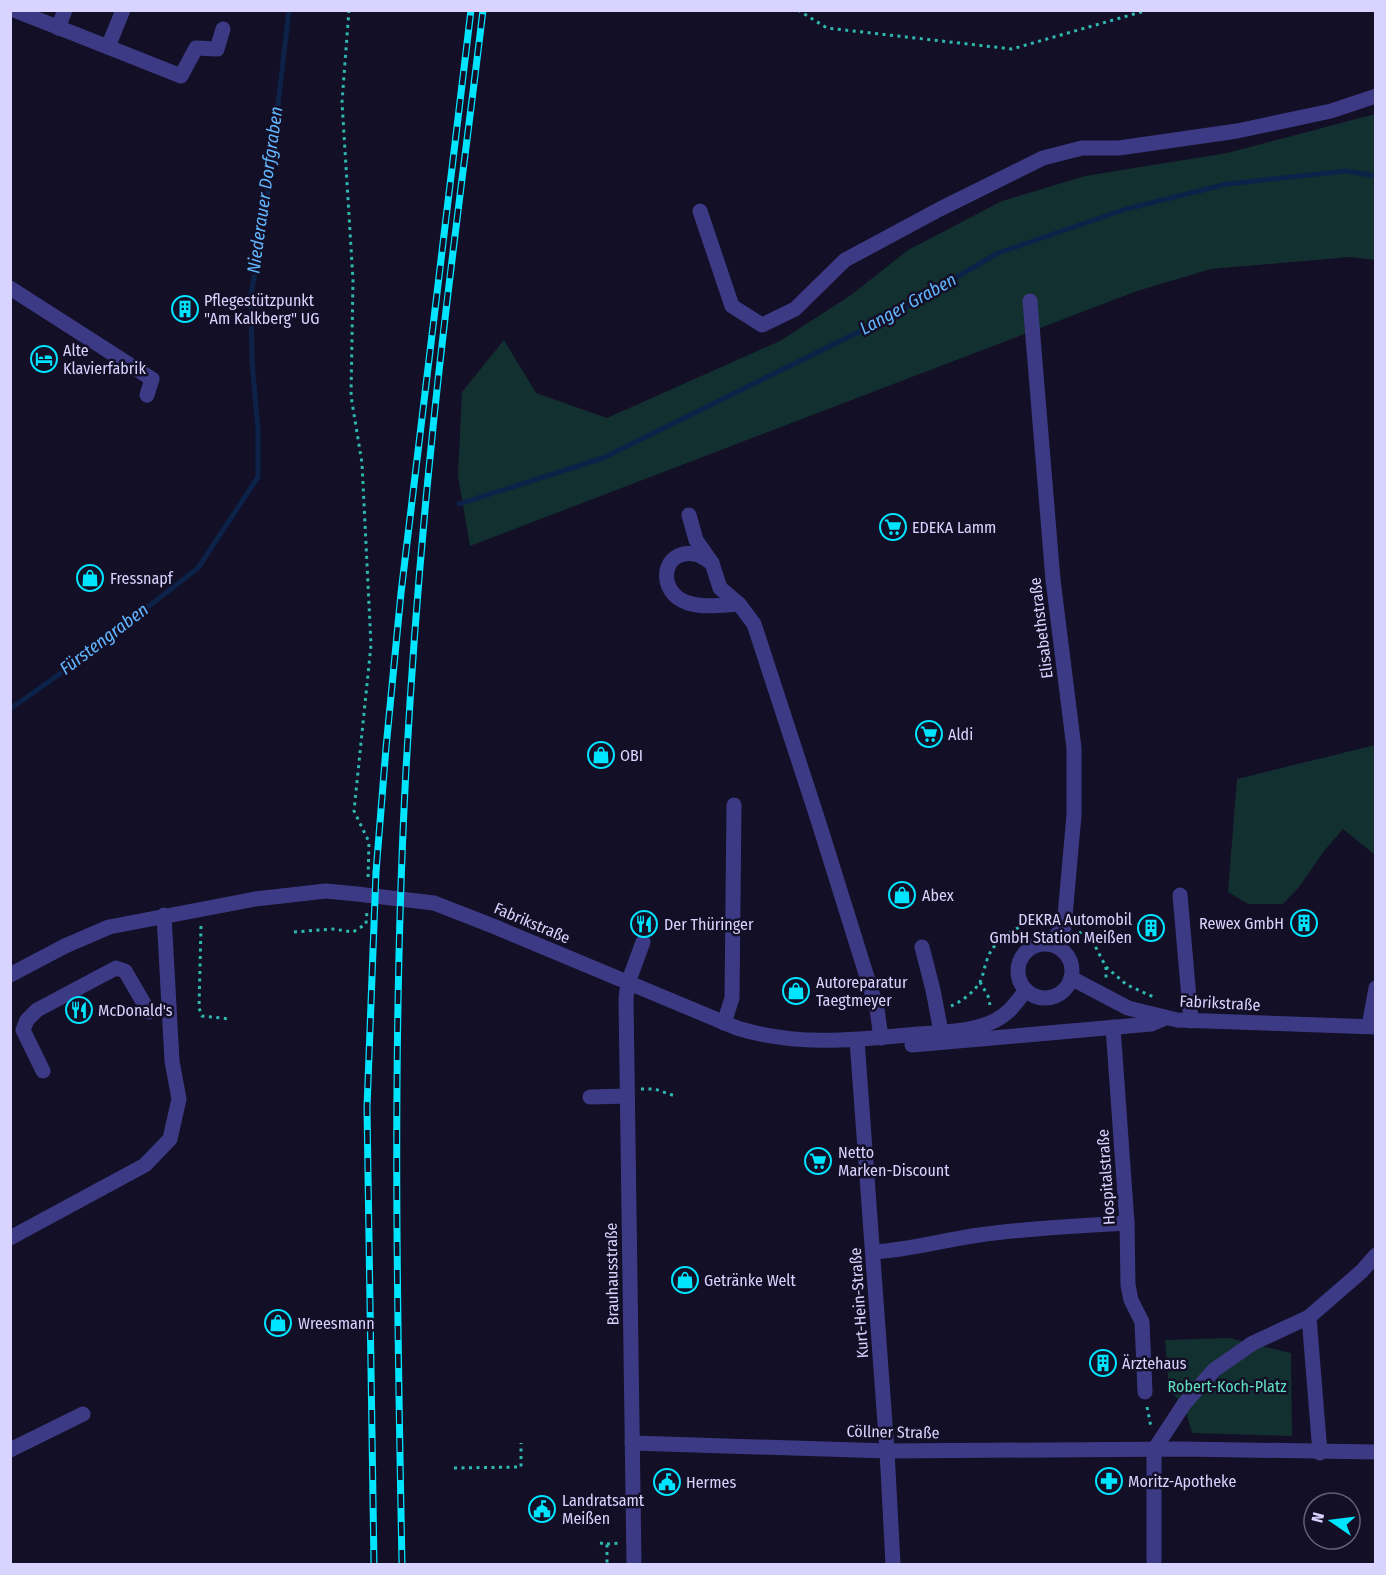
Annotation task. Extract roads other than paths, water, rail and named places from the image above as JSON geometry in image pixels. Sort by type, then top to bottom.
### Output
[{"type":"street","points":[[14,10],[181,76],[196,48],[217,49],[223,29]]},
{"type":"street","points":[[58,28],[65,10]]},
{"type":"street","points":[[108,47],[123,10]]},
{"type":"street","points":[[700,211],[732,306],[762,325],[795,309],[845,260],[940,209],[1043,158],[1082,148],[1119,148],[1237,130],[1331,111],[1376,96]]},
{"type":"street","points":[[10,288],[152,379],[147,395]]},
{"type":"street","name":"Elisabethstraße","points":[[1030,301],[1053,580],[1074,748],[1074,815],[1064,927],[1049,944]]},
{"type":"street","name":"Kurt-Hein-Straße","points":[[689,514],[696,540],[712,562],[720,588],[740,604],[754,624],[877,1009],[870,1039],[874,1252],[893,1564]]},
{"type":"street","points":[[712,562],[696,554],[681,555],[668,565],[665,576],[668,586],[676,597],[689,603],[705,606],[740,604]]},
{"type":"street","points":[[723,1023],[732,998],[734,805]]},
{"type":"street","name":"Fabrikstraße","points":[[10,975],[65,946],[109,927],[255,899],[326,891],[434,903],[723,1023],[774,1038],[801,1041],[870,1039],[981,1027],[1008,1014],[1026,990]]},
{"type":"street","points":[[1180,895],[1191,1021]]},
{"type":"street","points":[[15,1231],[146,1165],[170,1139],[179,1099],[172,1061],[164,915]]},
{"type":"street","name":"Brauhausstraße","points":[[634,1564],[626,998],[628,983],[643,942]]},
{"type":"street","points":[[1049,944],[1065,952],[1070,960],[1071,978],[1060,993],[1048,998],[1037,996],[1026,990],[1021,982],[1018,973],[1019,963],[1023,955],[1038,945],[1049,944]]},
{"type":"street","points":[[922,947],[941,1032]]},
{"type":"street","points":[[43,1071],[23,1030],[27,1020],[47,1005],[116,968],[125,971],[149,1012]]},
{"type":"street","name":"Fabrikstraße","points":[[1071,978],[1128,1008],[1165,1018],[1191,1021],[1372,1026]]},
{"type":"street","points":[[1372,1026],[1376,988]]},
{"type":"street","points":[[870,1039],[915,1045],[1151,1024],[1165,1018]]},
{"type":"street","name":"Hospitalstraße","points":[[1113,1027],[1128,1223],[1128,1285],[1131,1300],[1142,1322],[1145,1392]]},
{"type":"street","points":[[590,1097],[627,1092]]},
{"type":"street","points":[[874,1252],[900,1251],[978,1235],[1128,1223]]},
{"type":"street","points":[[1154,1564],[1154,1450],[1184,1404],[1214,1370],[1252,1343],[1309,1317],[1362,1271],[1376,1255]]},
{"type":"street","points":[[1309,1317],[1320,1452]]},
{"type":"street","points":[[10,1450],[83,1414]]},
{"type":"street","name":"Cöllner Straße","points":[[632,1443],[887,1451],[1154,1450]]},
{"type":"street","points":[[1154,1450],[1376,1452]]},
{"type":"waterway","name":"Niederauer Dorfgraben","points":[[10,709],[74,664],[198,568],[258,477],[258,430],[252,361],[251,295],[266,208],[289,10]]},
{"type":"waterway","name":"Langer Graben","points":[[459,504],[603,458],[887,318],[998,253],[1126,209],[1227,184],[1346,171],[1376,176]]},
{"type":"railway","points":[[374,1564],[367,1108],[376,872],[401,593],[471,10]]},
{"type":"railway","points":[[402,1564],[397,1274],[397,1080],[405,789],[416,614],[432,438],[483,10]]},
{"type":"place","name":"Pflegestützpunkt \"Am Kalkberg\" UG","points":[[185,309]]},
{"type":"place","name":"Alte Klavierfabrik","points":[[44,359]]},
{"type":"place","name":"EDEKA Lamm","points":[[893,527]]},
{"type":"place","name":"Fressnapf","points":[[90,578]]},
{"type":"place","name":"Aldi","points":[[929,734]]},
{"type":"place","name":"OBI","points":[[601,755]]},
{"type":"place","name":"Abex","points":[[902,895]]},
{"type":"place","name":"Rewex GmbH","points":[[1304,923]]},
{"type":"place","name":"Der Thüringer","points":[[644,924]]},
{"type":"place","name":"DEKRA Automobil GmbH Station Meißen","points":[[1151,928]]},
{"type":"place","name":"Autoreparatur Taegtmeyer","points":[[796,991]]},
{"type":"place","name":"McDonald's","points":[[79,1010]]},
{"type":"place","name":"Netto Marken-Discount","points":[[818,1161]]},
{"type":"place","name":"Getränke Welt","points":[[685,1280]]},
{"type":"place","name":"Wreesmann","points":[[278,1323]]},
{"type":"place","name":"Ärztehaus","points":[[1103,1363]]},
{"type":"place","name":"Moritz-Apotheke","points":[[1109,1481]]},
{"type":"place","name":"Hermes","points":[[667,1482]]},
{"type":"place","name":"Landratsamt Meißen","points":[[542,1509]]},
{"type":"water label","name":"Fürstengraben","points":[[104,639]]},
{"type":"park label","name":"Robert-Koch-Platz","points":[[1227,1386]]}]
